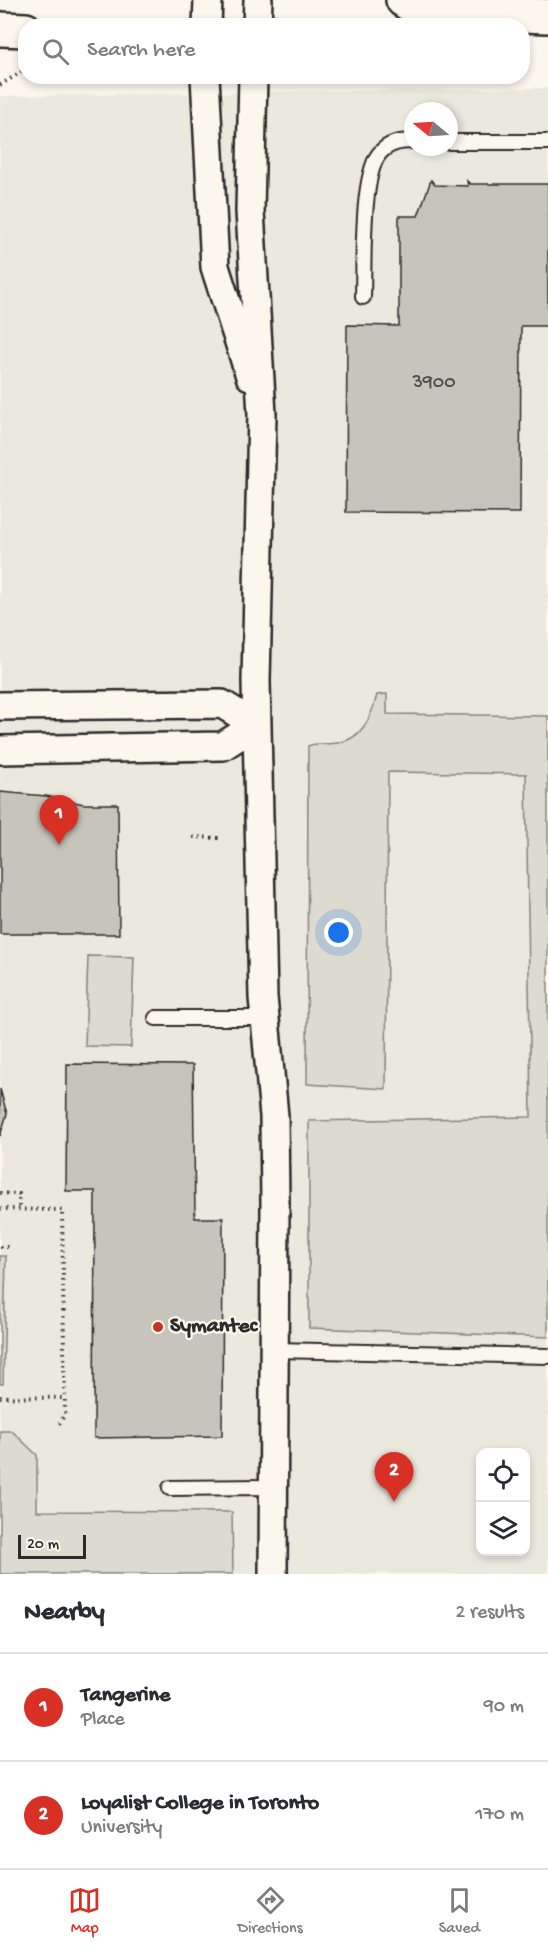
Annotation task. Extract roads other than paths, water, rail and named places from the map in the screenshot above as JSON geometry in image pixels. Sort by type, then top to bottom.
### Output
[{"type":"main road","points":[[407,12],[548,16]]},
{"type":"main road","points":[[0,29],[18,30]]},
{"type":"street","points":[[207,18],[208,0]]},
{"type":"street","points":[[257,18],[258,0]]},
{"type":"street","points":[[206,84],[215,267],[262,414]]},
{"type":"street","points":[[253,84],[250,211],[262,414],[256,725],[266,1018],[274,1116],[273,1574]]},
{"type":"street","points":[[0,706],[222,704],[256,725]]},
{"type":"street","points":[[0,750],[223,746],[256,725]]},
{"type":"lane","points":[[363,297],[368,180],[380,153],[393,144],[404,142]]},
{"type":"lane","points":[[458,142],[548,142]]},
{"type":"lane","points":[[156,1018],[266,1018]]},
{"type":"lane","points":[[274,1350],[368,1350],[548,1356]]},
{"type":"lane","points":[[170,1488],[272,1486]]},
{"type":"place","name":"Tangerine","points":[[59,845]]},
{"type":"place","name":"Symantec","points":[[158,1327]]},
{"type":"place","name":"Loyalist College in Toronto","points":[[394,1502]]}]
